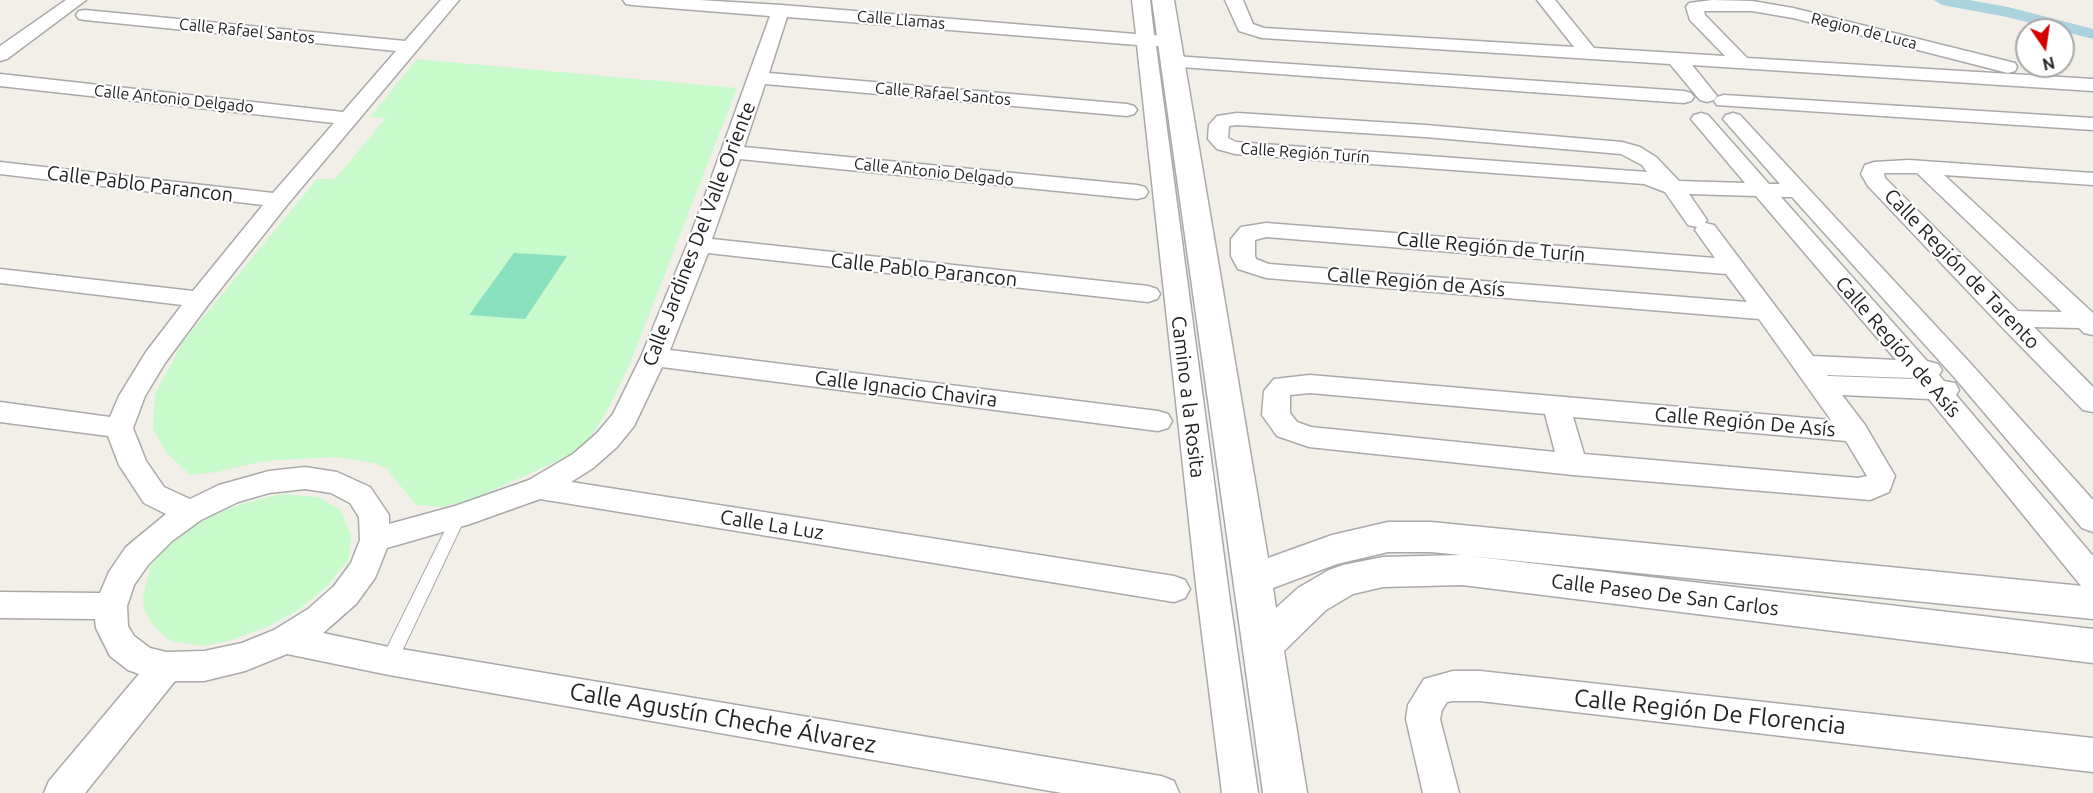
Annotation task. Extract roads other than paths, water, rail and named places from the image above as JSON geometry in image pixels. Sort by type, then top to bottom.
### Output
[{"type":"street","points":[[190,512],[154,495],[133,465],[119,428],[132,396],[155,358],[199,298],[279,200],[450,0]]},
{"type":"street","name":"Calle Llamas","points":[[632,0],[781,10],[1430,86],[1591,102],[1707,107],[1808,116],[2082,129]]},
{"type":"street","name":"Camino a la Rosita","points":[[1141,0],[1166,55],[1261,647]]},
{"type":"street","name":"Camino a la Rosita","points":[[1163,0],[1213,594],[1240,793]]},
{"type":"street","name":"Region de Luca","points":[[1234,0],[1245,27],[1262,33],[2093,85]]},
{"type":"street","points":[[1546,0],[1588,53]]},
{"type":"street","name":"Region de Luca","points":[[1742,63],[1696,16],[1695,7],[1752,6],[1793,13],[2070,83]]},
{"type":"street","points":[[0,55],[81,8]]},
{"type":"street","name":"Calle Rafael Santos","points":[[81,8],[409,47]]},
{"type":"street","name":"Calle Jardines Del Valle Oriente","points":[[538,488],[583,461],[607,440],[624,419],[654,357],[699,245],[781,10]]},
{"type":"street","name":"Calle Región de Asís","points":[[1666,58],[1707,107],[1793,185],[1981,391],[2093,520]]},
{"type":"street","name":"Calle Rafael Santos","points":[[759,78],[1127,110]]},
{"type":"street","name":"Calle Antonio Delgado","points":[[0,80],[348,119]]},
{"type":"street","name":"Calle Región de Asís","points":[[1707,107],[1755,184],[1928,380],[2093,578]]},
{"type":"street","name":"Calle Región Turín","points":[[1633,151],[1610,146],[1425,131],[1231,119],[1220,122],[1218,140],[1224,146],[1235,148],[1661,180],[1793,185]]},
{"type":"street","points":[[1425,131],[1431,162]]},
{"type":"street","name":"Calle Región de Asís","points":[[1633,151],[1649,161],[1661,180],[1701,225],[1855,432]]},
{"type":"street","name":"Calle Antonio Delgado","points":[[732,152],[1137,192]]},
{"type":"street","name":"Calle Región de Tarento","points":[[2088,183],[1924,168],[1882,167],[1873,171],[1872,174],[1876,181],[2009,319],[2093,403]]},
{"type":"street","name":"Calle Pablo Parancon","points":[[0,168],[279,200]]},
{"type":"street","points":[[1924,168],[2089,324]]},
{"type":"street","name":"Calle Región de Turín","points":[[1246,264],[1243,256],[1243,239],[1249,232],[1266,231],[1733,267]]},
{"type":"street","name":"Calle Pablo Parancon","points":[[699,245],[1148,294]]},
{"type":"street","points":[[1480,246],[1492,288]]},
{"type":"street","name":"Calle Región de Asís","points":[[1246,264],[1266,270],[1766,312]]},
{"type":"street","points":[[0,276],[199,298]]},
{"type":"street","points":[[2009,319],[2089,324]]},
{"type":"street","name":"Calle Ignacio Chavira","points":[[654,357],[1158,421]]},
{"type":"street","name":"Calle Región De Asís","points":[[1928,380],[1963,371]]},
{"type":"street","name":"Calle Región De Asís","points":[[1812,375],[1928,380],[1981,391]]},
{"type":"street","name":"Calle Región De Asís","points":[[1310,384],[1855,432],[1881,477],[1879,484],[1870,489],[1573,464],[1302,435],[1287,429],[1280,422],[1276,416],[1276,397],[1283,386],[1310,384]]},
{"type":"street","points":[[1556,405],[1573,464]]},
{"type":"street","points":[[0,412],[119,428]]},
{"type":"street","points":[[305,478],[337,483],[360,495],[374,515],[375,540],[364,570],[345,595],[319,619],[286,640],[245,657],[204,666],[166,667],[140,660],[122,646],[112,628],[111,606],[120,581],[137,556],[161,533],[190,512],[229,493],[268,482],[305,478]]},
{"type":"street","name":"Calle La Luz","points":[[375,540],[459,516],[538,488],[1174,589]]},
{"type":"street","name":"Calle Paseo De San Carlos","points":[[1251,580],[1332,550],[1388,537],[1431,537],[2093,603]]},
{"type":"street","name":"Calle Paseo De San Carlos","points":[[1261,647],[1312,599],[1343,581],[1383,572],[1462,570],[2093,646]]},
{"type":"street","points":[[0,605],[111,606]]},
{"type":"street","name":"Calle Agustín Cheche Álvarez","points":[[286,640],[389,662],[1161,793]]},
{"type":"street","points":[[1261,647],[1285,793]]},
{"type":"street","points":[[62,793],[166,667]]},
{"type":"street","name":"Calle Región De Florencia","points":[[1441,793],[1423,719],[1425,705],[1436,690],[1453,686],[1491,687],[2093,755]]},
{"type":"lane","points":[[389,662],[459,516]]},
{"type":"waterway","points":[[1942,0],[2008,12],[2093,34]]}]
